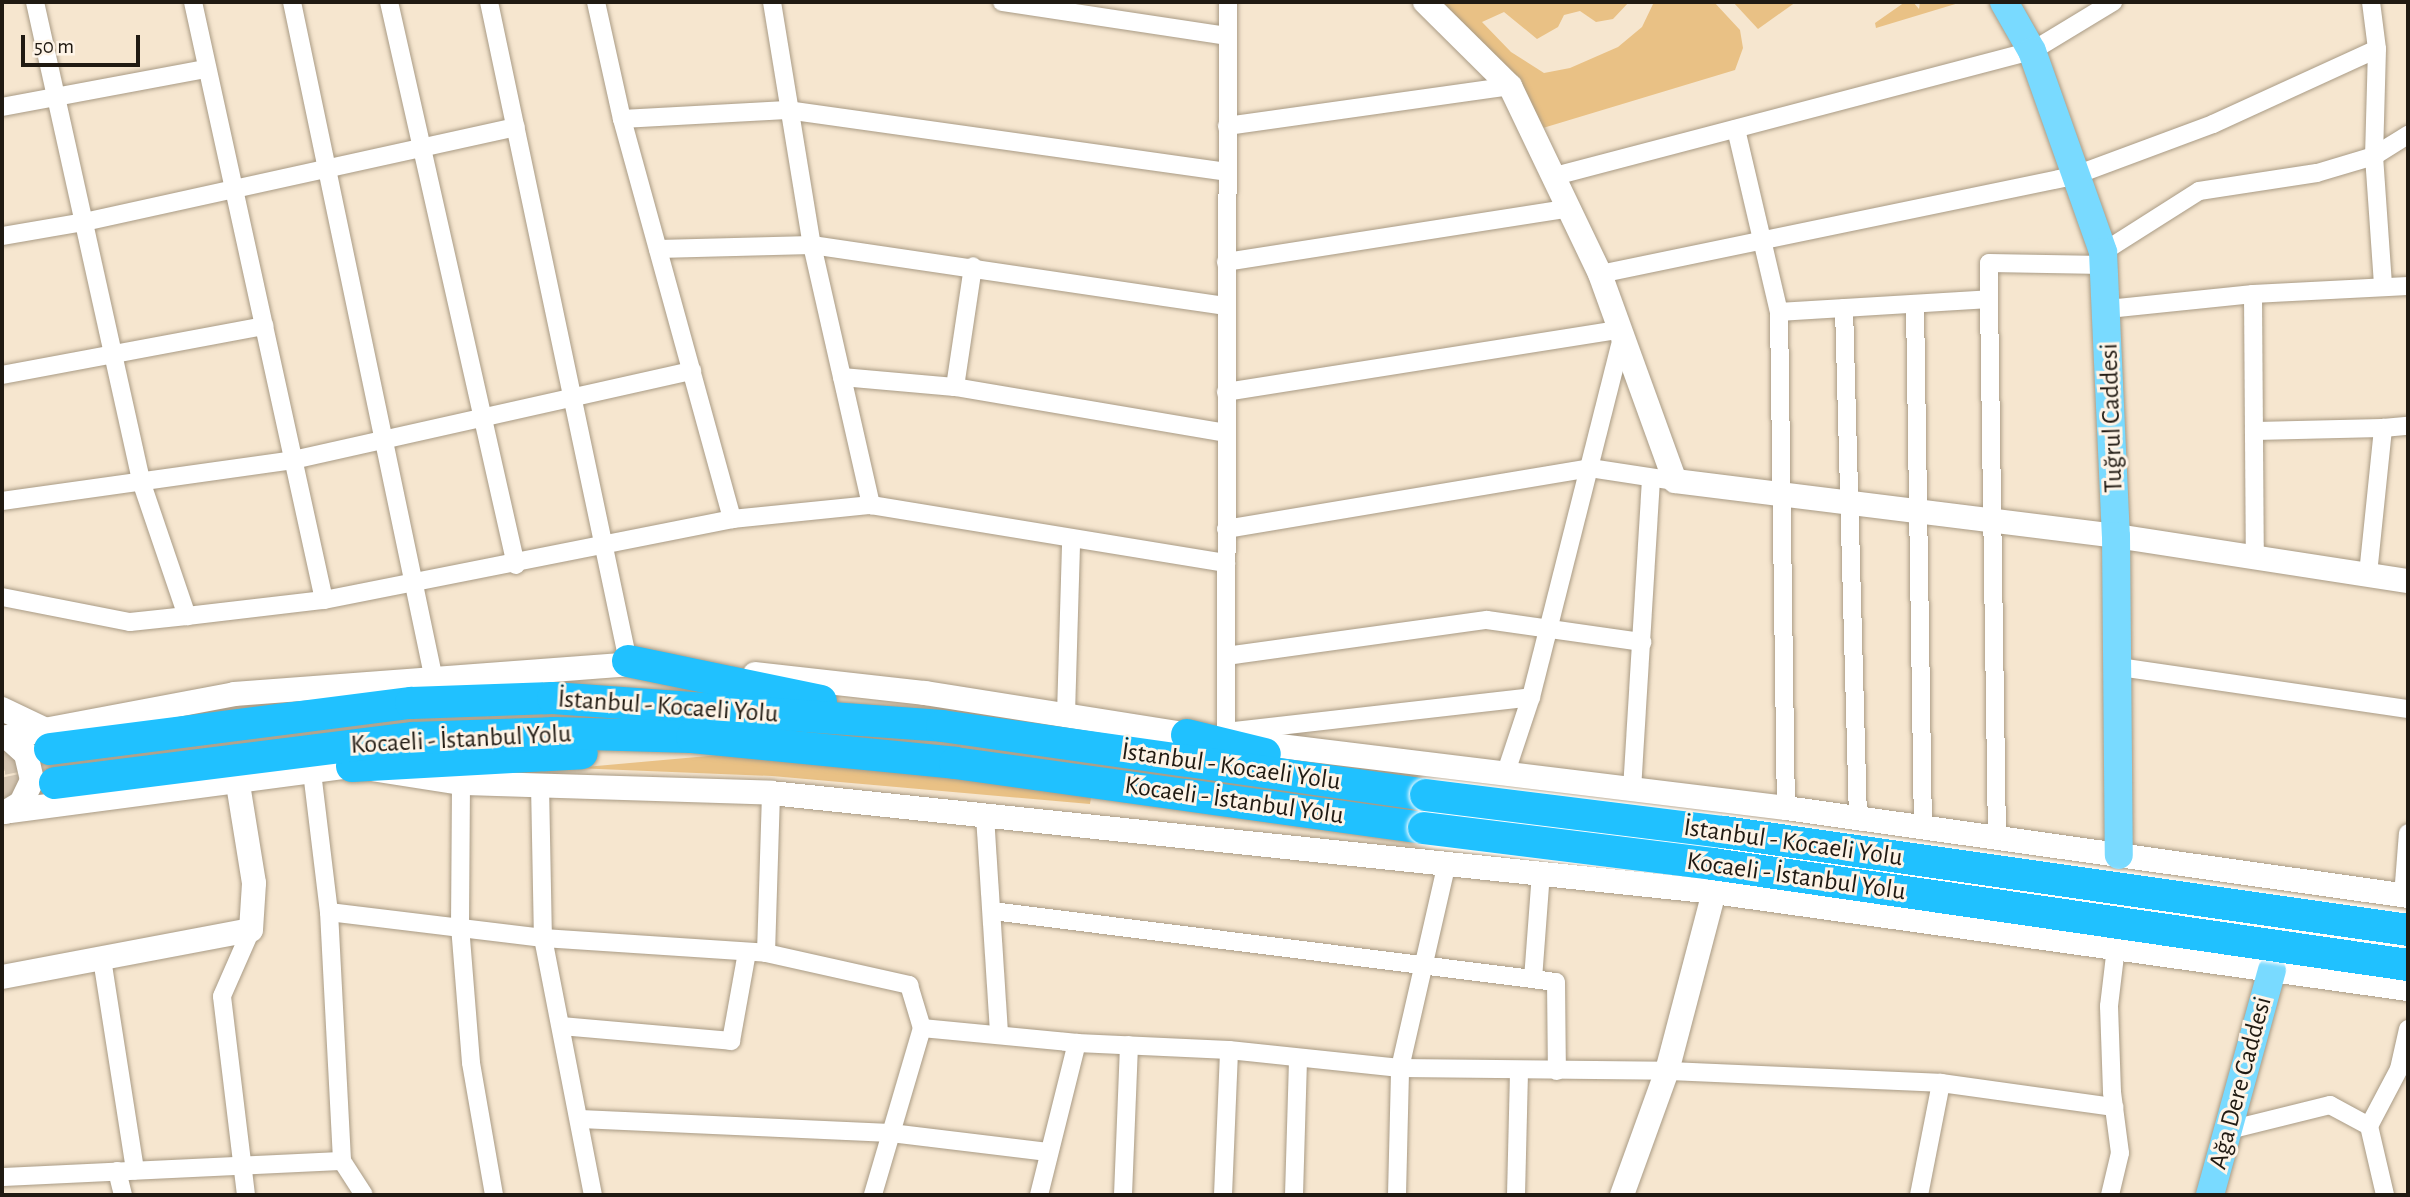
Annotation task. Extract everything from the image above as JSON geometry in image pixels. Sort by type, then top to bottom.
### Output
[{"type":"highway","points":[[628,662],[942,726]]},
{"type":"highway","name":"İstanbul - Kocaeli Yolu","points":[[47,739],[411,703],[553,698],[942,726],[1426,795],[1724,832],[2408,930]]},
{"type":"highway","name":"Kocaeli - İstanbul Yolu","points":[[55,783],[413,738],[554,733],[761,743],[955,763],[1424,828],[1713,864],[2408,965]]},
{"type":"highway","points":[[1187,735],[1426,795]]},
{"type":"highway","points":[[352,766],[761,743]]},
{"type":"main road","points":[[1425,2],[1510,86],[1555,176],[1600,274],[1663,481],[2116,536],[2408,581]]},
{"type":"main road","name":"Tuğrul Caddesi","points":[[2004,2],[2032,51],[2104,259],[2108,309],[2119,667],[2107,853]]},
{"type":"main road","points":[[4,737],[47,739],[234,694],[434,680],[628,662],[925,693],[1187,735],[1226,735],[1505,775],[1786,808],[2406,896]]},
{"type":"main road","points":[[2,709],[47,739]]},
{"type":"main road","points":[[4,737],[18,744],[31,766],[28,792],[6,812]]},
{"type":"main road","points":[[6,812],[237,778],[352,766],[461,783],[771,793],[1714,892],[2408,989]]},
{"type":"main road","points":[[2,977],[251,930],[254,883],[237,778]]},
{"type":"main road","points":[[2091,943],[2109,930],[2110,872],[2107,853]]},
{"type":"main road","points":[[2107,853],[2116,947]]},
{"type":"main road","points":[[1622,1195],[1667,1071],[1714,892]]},
{"type":"main road","name":"Ağa Dere Caddesi","points":[[2210,1195],[2272,970]]},
{"type":"street","points":[[36,2],[141,481],[187,616]]},
{"type":"street","points":[[193,2],[232,190],[324,600]]},
{"type":"street","points":[[292,2],[434,680]]},
{"type":"street","points":[[389,2],[420,149],[516,565]]},
{"type":"street","points":[[489,2],[607,546],[628,662]]},
{"type":"street","points":[[596,2],[622,119],[732,519]]},
{"type":"street","points":[[772,2],[787,110],[812,245],[871,505]]},
{"type":"street","points":[[1002,2],[1227,36]]},
{"type":"street","points":[[1228,2],[1225,306],[1226,735],[1531,697]]},
{"type":"street","points":[[1555,176],[2032,51],[2113,2]]},
{"type":"street","points":[[2377,4],[2374,156],[2383,286]]},
{"type":"street","points":[[1600,274],[2076,175],[2213,124],[2377,49]]},
{"type":"street","points":[[2,107],[206,69]]},
{"type":"street","points":[[1227,126],[1510,86]]},
{"type":"street","points":[[622,119],[787,110],[1227,172]]},
{"type":"street","points":[[2,236],[84,222],[516,127]]},
{"type":"street","points":[[1736,129],[1766,239],[1779,312],[1778,494],[1786,808]]},
{"type":"street","points":[[1997,838],[1990,521],[1989,263],[2104,259],[2199,191],[2317,173],[2374,156],[2408,135]]},
{"type":"street","points":[[1226,261],[1570,208]]},
{"type":"street","points":[[658,249],[812,245],[973,266],[1225,306]]},
{"type":"street","points":[[955,387],[973,266]]},
{"type":"street","points":[[2108,309],[2253,294],[2408,286]]},
{"type":"street","points":[[2253,294],[2255,557]]},
{"type":"street","points":[[1779,312],[1989,299]]},
{"type":"street","points":[[1915,304],[1923,828]]},
{"type":"street","points":[[1844,308],[1858,819]]},
{"type":"street","points":[[2,375],[264,326]]},
{"type":"street","points":[[1227,392],[1619,336],[1590,468],[1531,697],[1505,775]]},
{"type":"street","points":[[2,501],[293,460],[692,371]]},
{"type":"street","points":[[842,377],[955,387],[1227,433]]},
{"type":"street","points":[[2254,430],[2408,426]]},
{"type":"street","points":[[2368,574],[2383,428]]},
{"type":"street","points":[[1226,529],[1590,468],[1663,481],[1642,642],[1632,790]]},
{"type":"street","points":[[2,597],[130,622],[187,616],[324,600],[516,565],[732,519],[871,505],[1071,542],[1226,563]]},
{"type":"street","points":[[1066,714],[1071,542]]},
{"type":"street","points":[[1226,656],[1487,620],[1642,642]]},
{"type":"street","points":[[2119,667],[2408,709]]},
{"type":"street","points":[[312,772],[329,912],[342,1161],[364,1195]]},
{"type":"street","points":[[461,783],[460,926],[471,1063],[494,1195]]},
{"type":"street","points":[[540,785],[543,938],[593,1195]]},
{"type":"street","points":[[766,953],[771,793]]},
{"type":"street","points":[[985,816],[999,1034]]},
{"type":"street","points":[[2406,896],[2408,833]]},
{"type":"street","points":[[1397,1195],[1400,1068],[1447,862]]},
{"type":"street","points":[[1533,979],[1541,872]]},
{"type":"street","points":[[993,911],[1556,982],[1557,1071]]},
{"type":"street","points":[[329,912],[543,938],[766,953],[909,985],[922,1028],[873,1195]]},
{"type":"street","points":[[246,1195],[240,1164],[222,996],[251,930]]},
{"type":"street","points":[[2110,1195],[2120,1153],[2114,1107],[2109,1006],[2116,947]]},
{"type":"street","points":[[561,1027],[731,1041],[747,952]]},
{"type":"street","points":[[102,959],[126,1170],[123,1195]]},
{"type":"street","points":[[922,1028],[1077,1043],[1230,1050],[1400,1068],[1667,1071],[1941,1083],[2114,1107]]},
{"type":"street","points":[[2385,1195],[2369,1126],[2399,1069],[2408,1029]]},
{"type":"street","points":[[1039,1195],[1077,1043]]},
{"type":"street","points":[[1123,1195],[1129,1045]]},
{"type":"street","points":[[1223,1195],[1230,1050]]},
{"type":"street","points":[[1294,1195],[1298,1058]]},
{"type":"street","points":[[1516,1195],[1519,1071]]},
{"type":"street","points":[[1919,1195],[1941,1083]]},
{"type":"street","points":[[2229,1130],[2330,1105],[2369,1126]]},
{"type":"street","points":[[580,1119],[891,1133],[1048,1152]]},
{"type":"street","points":[[2,1177],[342,1161]]},
{"type":"shaded area","points":[[1425,2],[1629,2],[1613,19],[1596,22],[1580,11],[1564,15],[1558,27],[1537,39],[1504,12],[1482,22],[1511,52],[1544,73],[1570,68],[1618,47],[1642,27],[1654,2],[1714,2],[1740,30],[1743,48],[1735,70],[1533,131]]},
{"type":"shaded area","points":[[1733,2],[1796,2],[1758,29]]},
{"type":"shaded area","points":[[1905,2],[1913,2],[1919,9],[1920,2],[1962,2],[1876,28],[1875,23]]},
{"type":"shaded area","points":[[764,751],[1093,786],[1090,804],[772,776],[574,768]]},
{"type":"tunnel","points":[[2,759],[50,749]]},
{"type":"tunnel","points":[[2,794],[55,783]]}]
